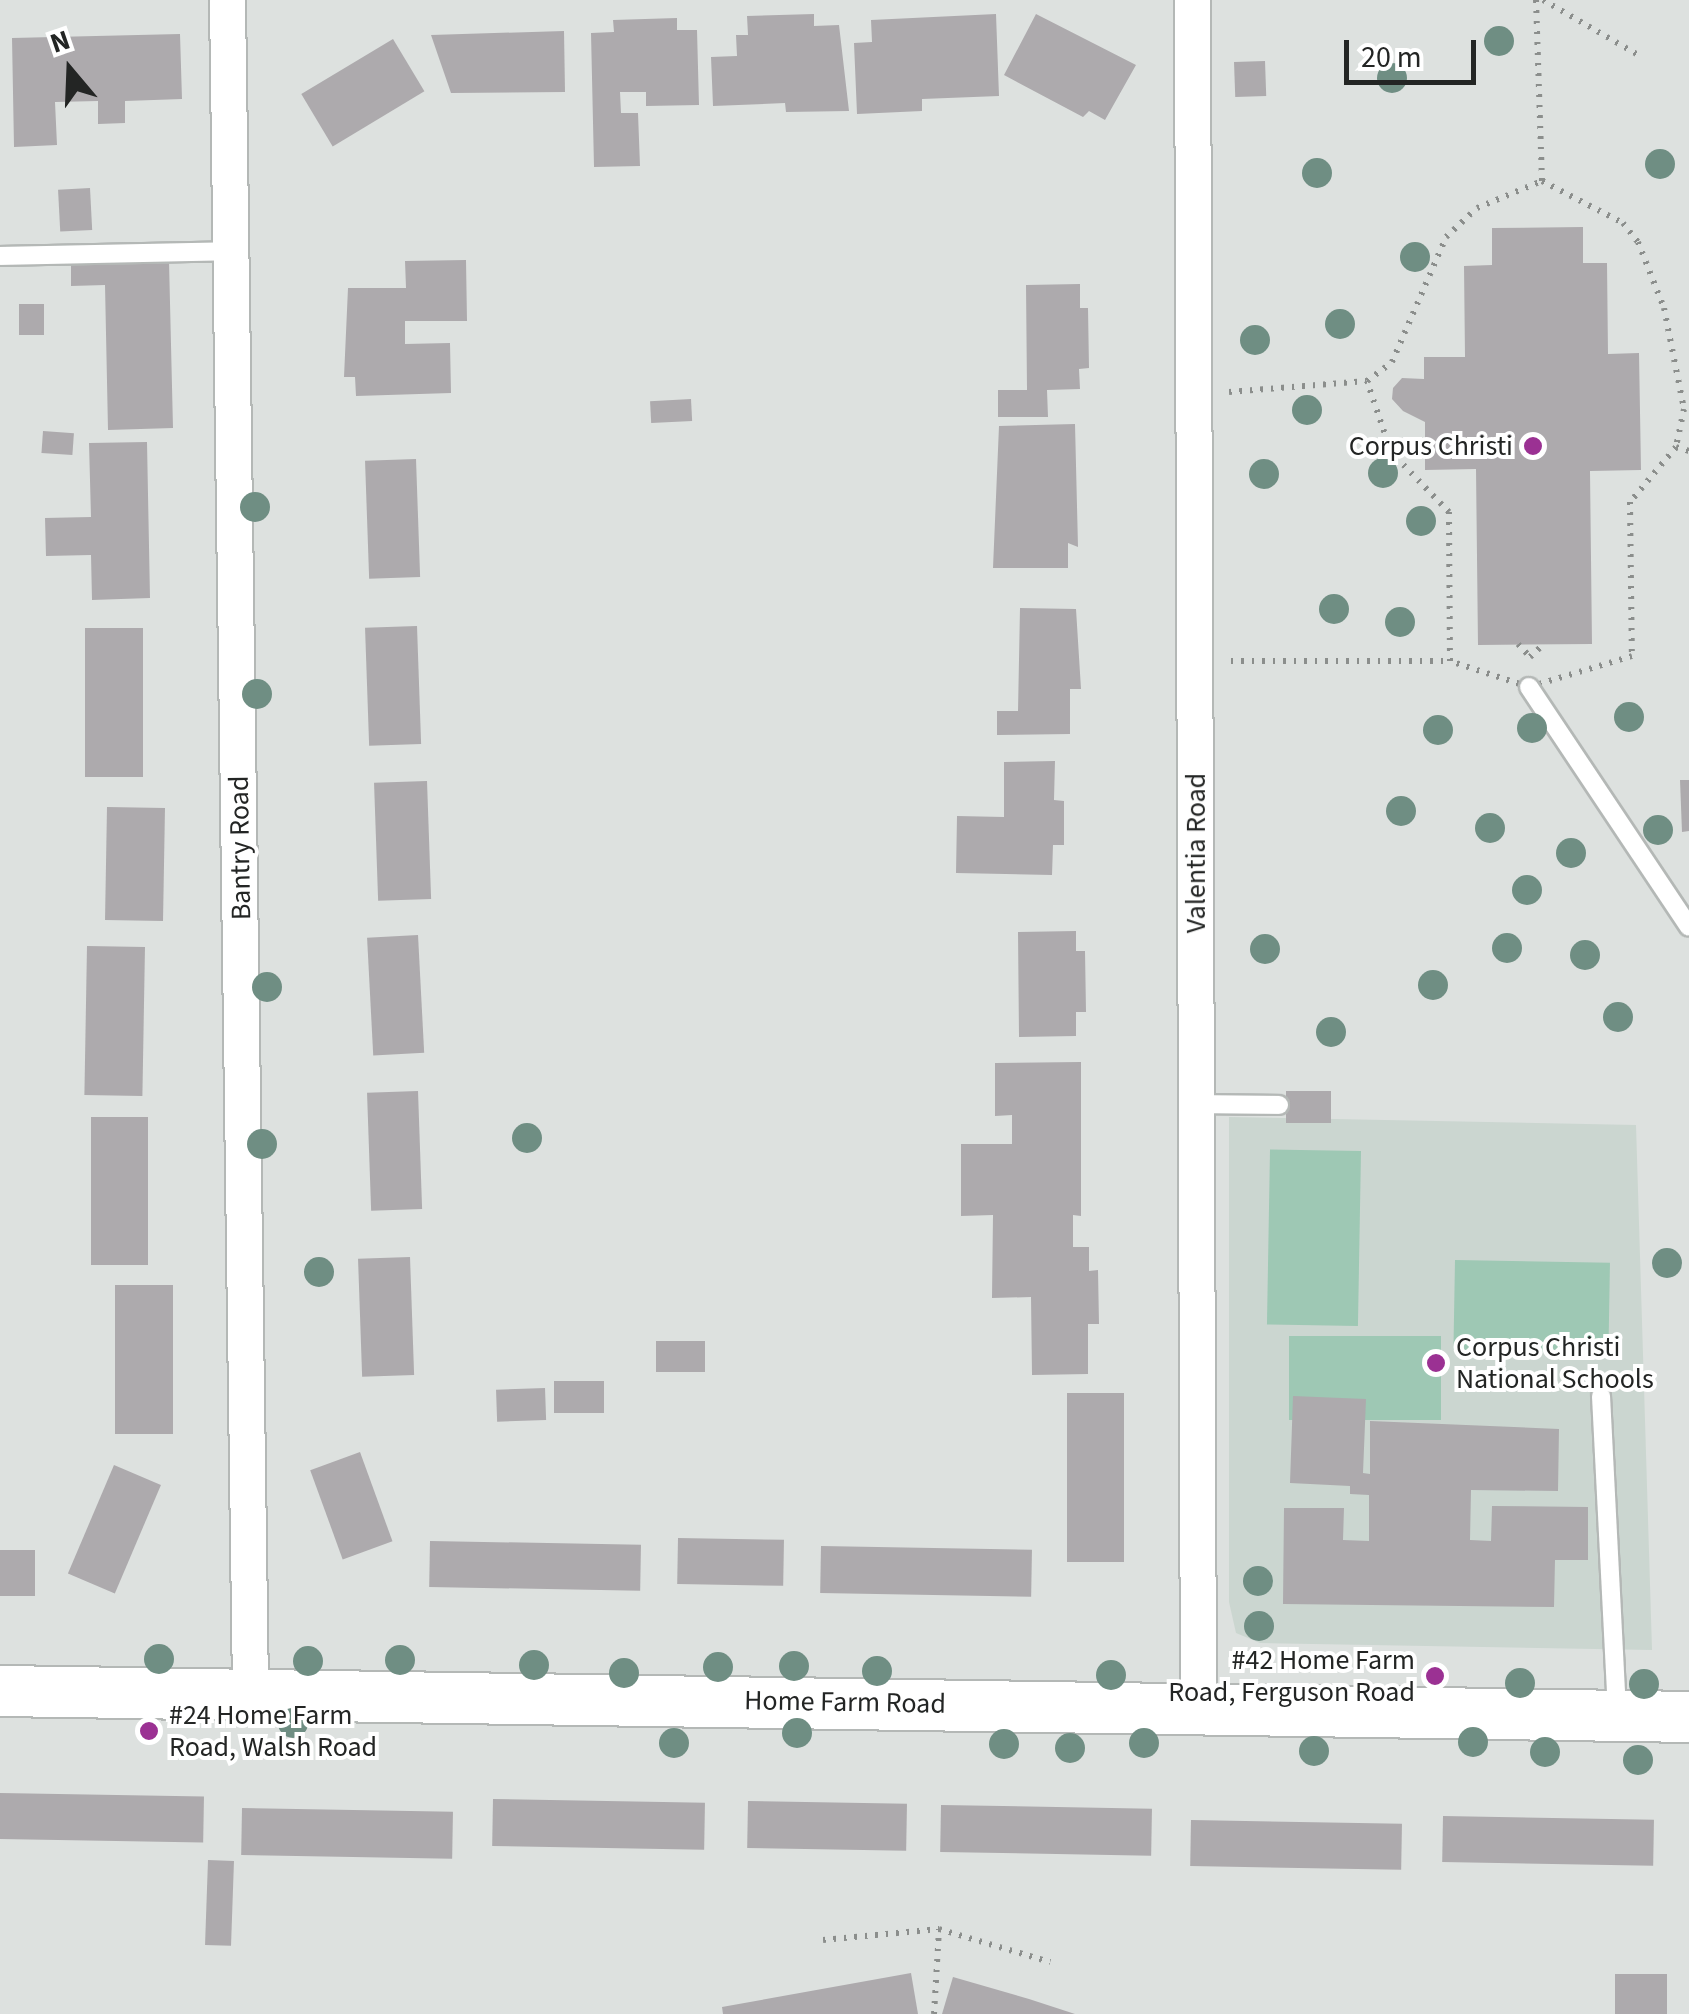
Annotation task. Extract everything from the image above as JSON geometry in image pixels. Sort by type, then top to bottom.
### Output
[{"type":"street","name":"Bantry Road","points":[[227,0],[250,1695]]},
{"type":"street","name":"Valentia Road","points":[[1192,0],[1198,1707]]},
{"type":"street","name":"Home Farm Road","points":[[0,1691],[1689,1717]]},
{"type":"lane","points":[[0,256],[231,251]]},
{"type":"lane","points":[[1529,686],[1689,927]]},
{"type":"lane","points":[[1197,1104],[1279,1105]]},
{"type":"lane","points":[[1601,1396],[1616,1716]]},
{"type":"path","points":[[1542,182],[1540,0],[1640,56]]},
{"type":"path","points":[[1195,663],[1450,661],[1529,686],[1632,656],[1630,502],[1676,447],[1684,409],[1672,336],[1638,242],[1612,216],[1542,182],[1478,208],[1446,237],[1392,362],[1367,381],[1214,392]]},
{"type":"path","points":[[1367,381],[1392,452],[1448,512],[1450,661]]},
{"type":"path","points":[[1676,447],[1689,451]]},
{"type":"path","points":[[1518,644],[1530,657],[1544,644]]},
{"type":"path","points":[[934,2014],[939,1930]]},
{"type":"path","points":[[824,1940],[939,1930],[1050,1962]]},
{"type":"shaded area","name":"Corpus Christi National Schools","points":[[1229,1117],[1636,1125],[1652,1650],[1260,1643],[1236,1633],[1229,1602]]},
{"type":"green space","points":[[1270,1149],[1361,1151],[1358,1326],[1267,1324]]},
{"type":"green space","points":[[1455,1260],[1610,1263],[1608,1353],[1453,1350]]},
{"type":"green space","points":[[1289,1336],[1441,1336],[1441,1420],[1289,1420]]},
{"type":"building","points":[[814,14],[814,26],[839,25],[849,111],[786,112],[785,103],[713,106],[711,57],[737,56],[736,35],[748,35],[747,16]]},
{"type":"building","points":[[996,14],[999,96],[922,99],[922,111],[857,114],[854,43],[872,42],[871,20]]},
{"type":"building","points":[[1036,14],[1136,65],[1105,120],[1089,111],[1083,117],[1004,75]]},
{"type":"building","points":[[677,18],[677,30],[697,30],[699,105],[646,106],[646,92],[620,92],[621,113],[638,113],[640,166],[594,167],[591,33],[614,32],[613,20]]},
{"type":"building","points":[[564,31],[565,92],[451,93],[431,35]]},
{"type":"building","points":[[180,34],[182,99],[125,101],[125,123],[98,124],[98,101],[55,102],[57,145],[14,147],[12,38]]},
{"type":"building","points":[[393,39],[424,91],[333,146],[301,94]]},
{"type":"building","points":[[1265,61],[1266,96],[1235,97],[1234,62]]},
{"type":"building","points":[[90,188],[92,230],[60,232],[58,190]]},
{"type":"building","name":"Corpus Christi","points":[[1583,227],[1583,263],[1607,263],[1608,354],[1639,353],[1641,470],[1590,471],[1592,644],[1478,645],[1476,469],[1425,470],[1425,422],[1403,411],[1392,399],[1393,388],[1402,378],[1424,379],[1424,357],[1465,357],[1464,266],[1492,265],[1492,228]]},
{"type":"building","points":[[466,260],[467,321],[405,321],[405,344],[450,343],[451,393],[356,396],[355,377],[344,377],[348,288],[406,288],[405,261]]},
{"type":"building","points":[[169,261],[173,428],[108,430],[105,285],[71,286],[71,263]]},
{"type":"building","points":[[1080,284],[1080,308],[1088,308],[1089,368],[1079,369],[1080,389],[1047,390],[1048,417],[998,417],[998,390],[1027,390],[1026,285]]},
{"type":"building","points":[[19,304],[44,304],[44,335],[19,335]]},
{"type":"building","points":[[691,399],[692,421],[651,423],[650,401]]},
{"type":"building","points":[[1075,424],[1078,547],[1068,543],[1068,568],[993,568],[999,426]]},
{"type":"building","points":[[43,431],[74,433],[72,455],[41,453]]},
{"type":"building","points":[[147,442],[150,598],[92,600],[91,555],[46,556],[45,518],[91,517],[89,443]]},
{"type":"building","points":[[416,459],[420,577],[369,579],[365,461]]},
{"type":"building","points":[[1020,608],[1076,609],[1081,689],[1070,689],[1070,734],[997,735],[997,711],[1018,711]]},
{"type":"building","points":[[417,626],[421,744],[369,746],[365,628]]},
{"type":"building","points":[[85,628],[143,628],[143,777],[85,777]]},
{"type":"building","points":[[1055,761],[1054,800],[1064,801],[1064,845],[1053,845],[1052,875],[956,873],[957,816],[1004,817],[1004,762]]},
{"type":"building","points":[[1680,780],[1689,780],[1689,831],[1682,832]]},
{"type":"building","points":[[427,781],[431,899],[378,901],[374,783]]},
{"type":"building","points":[[107,807],[165,808],[163,921],[105,920]]},
{"type":"building","points":[[1076,931],[1076,951],[1085,951],[1086,1012],[1076,1012],[1076,1036],[1019,1037],[1018,932]]},
{"type":"building","points":[[418,935],[424,1053],[373,1056],[367,938]]},
{"type":"building","points":[[87,946],[145,947],[142,1096],[84,1095]]},
{"type":"building","points":[[1081,1062],[1081,1216],[1073,1215],[1073,1247],[1089,1247],[1089,1271],[1098,1270],[1099,1324],[1088,1324],[1088,1374],[1032,1375],[1031,1297],[992,1298],[993,1215],[961,1216],[961,1144],[1012,1144],[1012,1115],[995,1116],[995,1063]]},
{"type":"building","points":[[418,1091],[422,1209],[371,1211],[367,1093]]},
{"type":"building","points":[[1286,1091],[1331,1091],[1331,1123],[1286,1123]]},
{"type":"building","points":[[91,1117],[148,1117],[148,1265],[91,1265]]},
{"type":"building","points":[[410,1257],[414,1375],[362,1377],[358,1259]]},
{"type":"building","points":[[115,1285],[173,1285],[173,1434],[115,1434]]},
{"type":"building","points":[[656,1341],[705,1341],[705,1372],[656,1372]]},
{"type":"building","points":[[554,1381],[604,1381],[604,1413],[554,1413]]},
{"type":"building","points":[[545,1388],[546,1420],[497,1422],[496,1390]]},
{"type":"building","points":[[1067,1393],[1124,1393],[1124,1562],[1067,1562]]},
{"type":"building","points":[[1293,1396],[1366,1399],[1363,1473],[1370,1474],[1370,1421],[1559,1429],[1558,1491],[1471,1490],[1470,1540],[1491,1541],[1492,1506],[1588,1507],[1588,1560],[1555,1560],[1554,1607],[1283,1604],[1284,1508],[1344,1508],[1343,1540],[1369,1541],[1369,1495],[1350,1494],[1350,1486],[1290,1483]]},
{"type":"building","points":[[360,1452],[392,1541],[343,1559],[310,1470]]},
{"type":"building","points":[[114,1465],[161,1485],[115,1594],[68,1574]]},
{"type":"building","points":[[678,1538],[784,1540],[783,1586],[677,1584]]},
{"type":"building","points":[[430,1541],[641,1545],[640,1591],[429,1587]]},
{"type":"building","points":[[821,1546],[1032,1550],[1031,1597],[820,1593]]},
{"type":"building","points":[[0,1550],[35,1550],[35,1596],[0,1596]]},
{"type":"building","points":[[0,1793],[204,1797],[203,1843],[0,1839]]},
{"type":"building","points":[[493,1799],[705,1803],[704,1850],[492,1846]]},
{"type":"building","points":[[748,1801],[907,1804],[906,1851],[747,1848]]},
{"type":"building","points":[[941,1805],[1152,1809],[1151,1856],[940,1852]]},
{"type":"building","points":[[242,1808],[453,1812],[452,1859],[241,1855]]},
{"type":"building","points":[[1443,1816],[1654,1820],[1653,1866],[1442,1862]]},
{"type":"building","points":[[1191,1820],[1402,1824],[1401,1870],[1190,1866]]},
{"type":"building","points":[[208,1860],[234,1861],[231,1946],[205,1945]]},
{"type":"building","points":[[911,1973],[918,2014],[723,2014],[722,2007]]},
{"type":"building","points":[[1615,1974],[1667,1974],[1667,2014],[1615,2014]]},
{"type":"building","points":[[953,1977],[1029,1999],[1075,2014],[942,2014]]},
{"type":"place","name":"Corpus Christi","points":[[1533,446]]},
{"type":"place","name":"Corpus Christi National Schools","points":[[1436,1363]]},
{"type":"place","name":"#42 Home Farm Road, Ferguson Road","points":[[1435,1676]]},
{"type":"place","name":"#24 Home Farm Road, Walsh Road","points":[[149,1731]]}]
